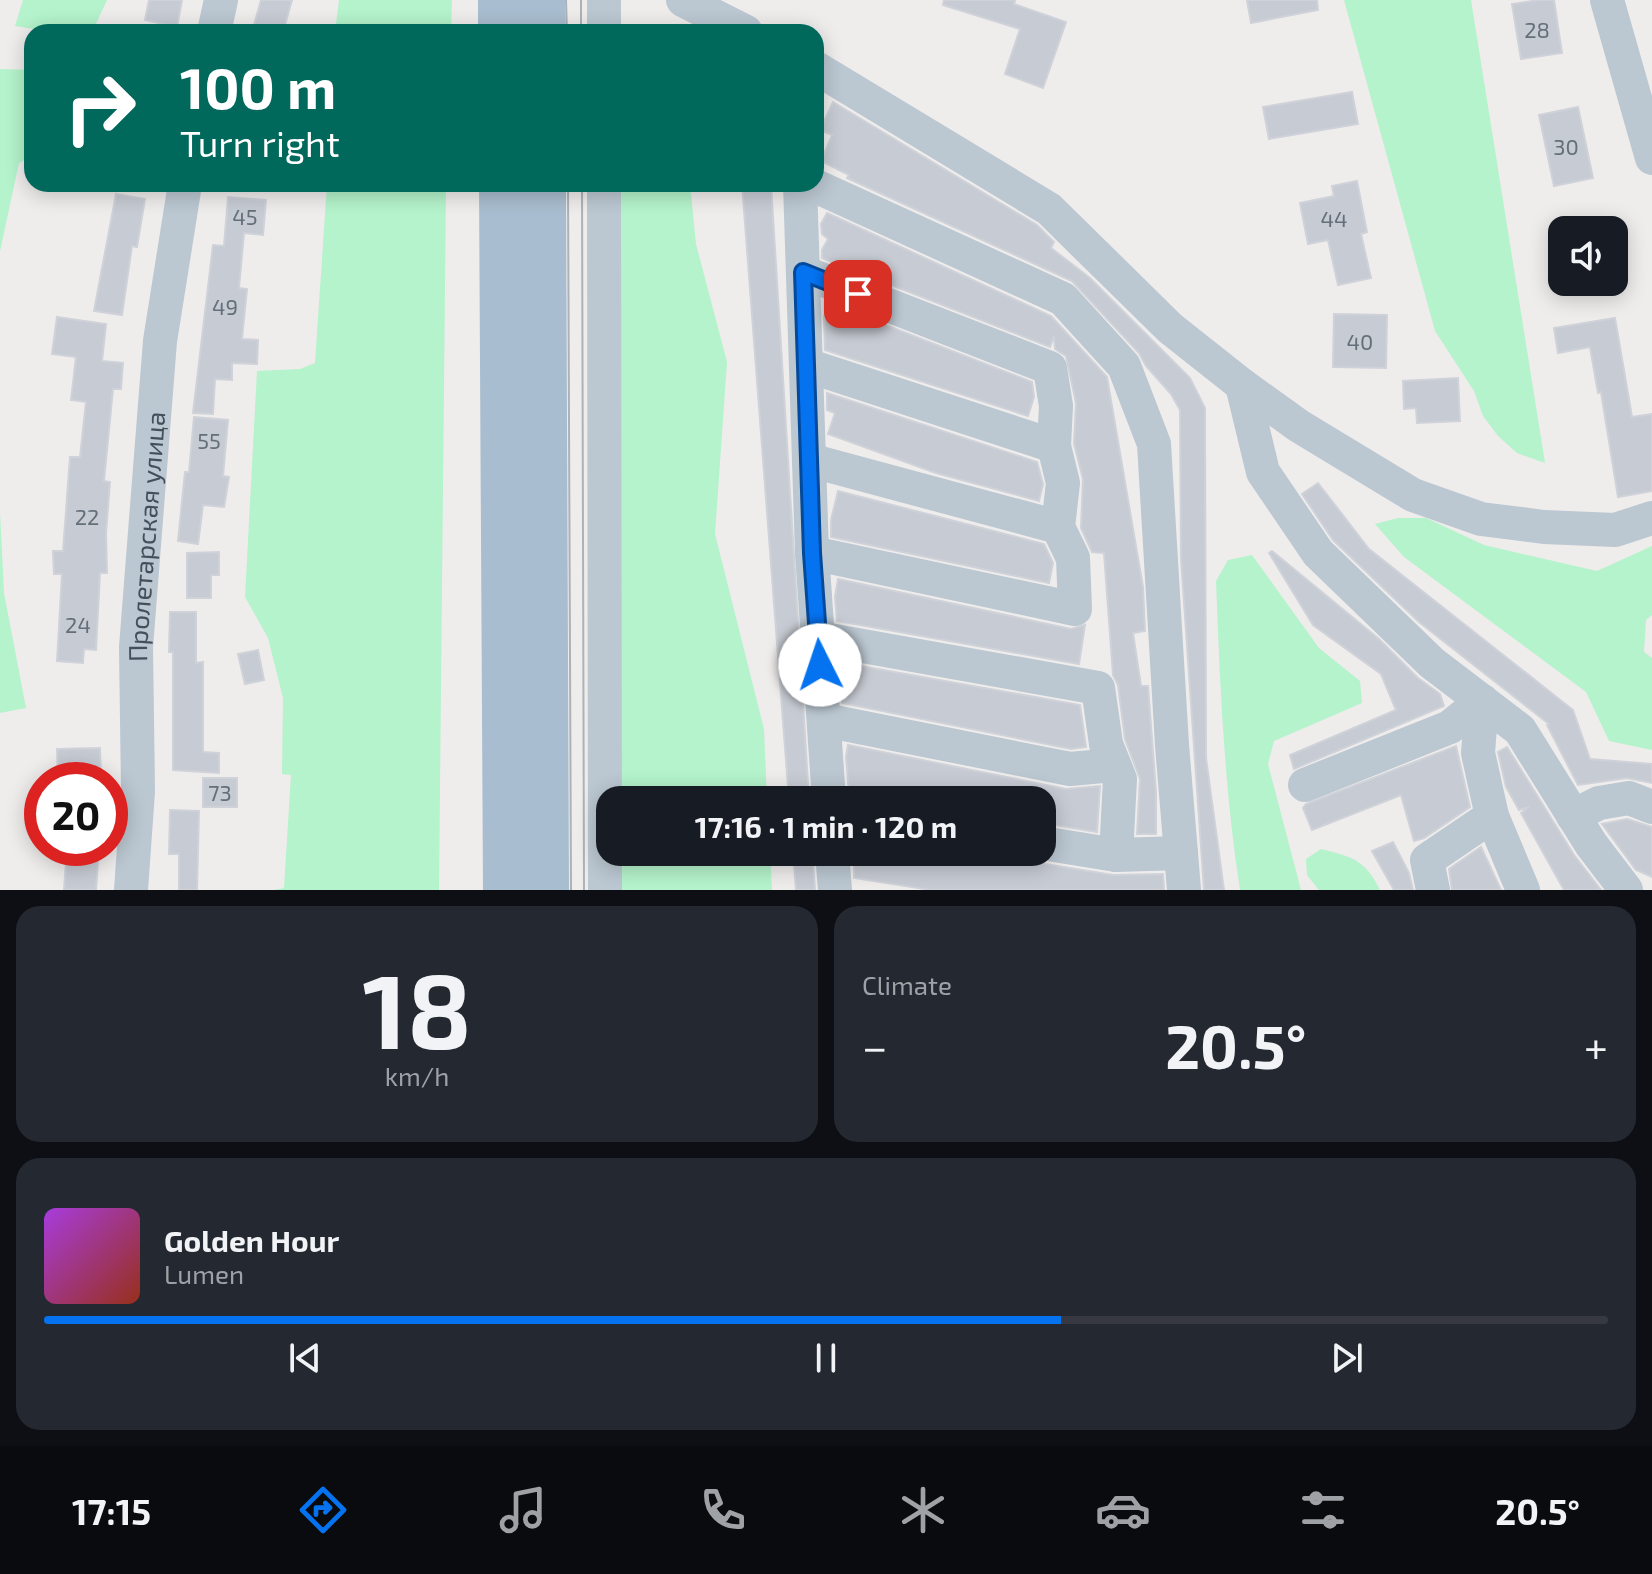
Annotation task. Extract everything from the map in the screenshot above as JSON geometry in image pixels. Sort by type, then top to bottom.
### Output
[{"type":"main road","points":[[500,0],[500,24]]},
{"type":"main road","points":[[543,0],[544,24]]},
{"type":"main road","points":[[501,192],[505,890]]},
{"type":"main road","points":[[544,192],[547,890]]},
{"type":"street","points":[[216,24],[221,0]]},
{"type":"street","points":[[604,0],[604,24]]},
{"type":"street","points":[[683,0],[730,24]]},
{"type":"street","points":[[1607,0],[1652,158]]},
{"type":"street","points":[[824,73],[1049,209],[1170,328],[1242,385],[1299,426],[1413,495],[1481,519],[1544,527],[1615,530],[1652,518]]},
{"type":"street","points":[[824,190],[1063,299],[1124,366],[1154,444],[1184,890]]},
{"type":"street","name":"Пролетарская улица","points":[[131,890],[138,791],[136,647],[160,341],[184,192]]},
{"type":"street","points":[[604,192],[605,890]]},
{"type":"street","points":[[800,192],[812,553],[828,786]]},
{"type":"street","points":[[803,272],[1050,368],[1056,406],[1054,446],[1063,483],[1058,527],[1073,558],[1075,609],[812,553]]},
{"type":"street","points":[[806,365],[1054,446]]},
{"type":"street","points":[[1242,385],[1263,472],[1318,553],[1432,663],[1520,730],[1591,844],[1626,890]]},
{"type":"street","points":[[809,460],[1058,527]]},
{"type":"street","points":[[818,638],[1098,688],[1106,744],[1120,779],[1116,855]]},
{"type":"street","points":[[1305,785],[1450,727],[1482,701]]},
{"type":"street","points":[[1482,701],[1478,753],[1492,816],[1523,890]]},
{"type":"street","points":[[824,720],[1070,769],[1114,765]]},
{"type":"street","points":[[1573,816],[1599,803],[1629,798],[1652,807]]},
{"type":"street","points":[[1433,890],[1427,860],[1492,816]]},
{"type":"street","points":[[1056,845],[1116,855],[1181,853]]},
{"type":"street","points":[[833,866],[835,890]]},
{"type":"green space","points":[[23,0],[107,0],[96,24],[15,26]]},
{"type":"green space","points":[[339,0],[452,0],[451,24],[336,24]]},
{"type":"green space","points":[[1344,0],[1471,0],[1545,463],[1517,453],[1498,436],[1483,416],[1474,391],[1435,331]]},
{"type":"green space","points":[[0,69],[24,70],[24,160],[19,163],[0,251]]},
{"type":"green space","points":[[326,192],[446,192],[439,890],[274,890],[284,888],[291,775],[282,774],[283,698],[268,638],[245,597],[257,371],[300,369],[315,363]]},
{"type":"green space","points":[[616,192],[691,192],[696,244],[727,362],[715,534],[764,729],[766,786],[618,786]]},
{"type":"green space","points":[[0,512],[4,593],[26,708],[0,713]]},
{"type":"green space","points":[[1398,518],[1426,518],[1484,545],[1597,571],[1652,546],[1652,615],[1646,620],[1644,652],[1652,658],[1652,750],[1609,741],[1586,692],[1404,557],[1375,524]]},
{"type":"green space","points":[[1252,555],[1319,648],[1360,681],[1362,703],[1274,741],[1268,764],[1301,890],[1240,890],[1226,774],[1216,581],[1228,560]]},
{"type":"green space","points":[[1321,849],[1357,861],[1369,872],[1380,890],[1319,890],[1307,875],[1306,859]]},
{"type":"green space","points":[[619,866],[771,866],[772,890],[619,890]]},
{"type":"building","points":[[149,0],[182,0],[178,24],[145,20]]},
{"type":"building","points":[[261,0],[292,0],[285,24],[254,24]]},
{"type":"building","points":[[944,0],[1015,0],[1014,4],[1066,22],[1043,88],[1005,74],[1020,29],[943,5]]},
{"type":"building","points":[[1247,0],[1317,0],[1318,10],[1251,23]]},
{"type":"building","points":[[1554,0],[1562,53],[1521,59],[1512,4]]},
{"type":"building","points":[[1352,92],[1358,124],[1269,139],[1263,107]]},
{"type":"building","points":[[833,102],[1037,225],[1054,242],[1051,248],[1090,278],[1190,378],[1205,408],[1206,758],[1224,890],[1204,890],[1181,559],[1180,410],[1139,353],[1072,281],[847,178],[849,175],[824,162],[832,135],[824,132],[824,121]]},
{"type":"building","points":[[1578,107],[1593,178],[1554,186],[1539,115]]},
{"type":"building","points":[[1357,181],[1367,232],[1361,234],[1371,278],[1338,285],[1328,240],[1308,244],[1300,203],[1334,196],[1332,186]]},
{"type":"building","points":[[743,192],[771,192],[808,786],[788,786]]},
{"type":"building","points":[[116,194],[145,199],[137,247],[132,246],[122,315],[94,311]]},
{"type":"building","points":[[228,197],[266,200],[263,235],[244,233],[239,288],[247,289],[242,339],[258,340],[257,364],[232,363],[232,380],[215,379],[213,414],[193,413],[213,245],[224,246]]},
{"type":"building","points":[[827,213],[1051,316],[1107,377],[1143,587],[1145,631],[1133,633],[1141,686],[1148,686],[1156,834],[1137,834],[1140,779],[1125,739],[1118,685],[1113,675],[1104,553],[1092,552],[1081,528],[1083,479],[1074,444],[1076,403],[1066,356],[1055,349],[1054,336],[1050,347],[822,258],[822,250],[828,239],[822,234],[821,224]]},
{"type":"building","points":[[829,303],[1032,382],[1034,397],[1028,416],[825,350],[824,317]]},
{"type":"building","points":[[1334,314],[1387,315],[1386,368],[1333,367]]},
{"type":"building","points":[[57,317],[106,324],[102,361],[123,363],[121,389],[113,389],[104,481],[110,482],[107,573],[100,573],[96,650],[84,649],[83,663],[57,661],[62,574],[54,574],[53,551],[63,551],[70,457],[80,457],[86,402],[71,400],[76,357],[52,354]]},
{"type":"building","points":[[1615,318],[1632,417],[1652,414],[1652,491],[1618,497],[1601,392],[1598,393],[1590,347],[1558,353],[1554,328]]},
{"type":"building","points":[[1458,378],[1460,421],[1417,423],[1416,408],[1404,409],[1403,381]]},
{"type":"building","points":[[827,393],[1037,462],[1043,484],[1039,501],[936,473],[828,434],[835,413],[827,410]]},
{"type":"building","points":[[194,417],[228,420],[223,476],[229,477],[224,507],[203,505],[198,544],[178,541]]},
{"type":"building","points":[[1318,483],[1369,549],[1573,710],[1590,759],[1652,764],[1652,783],[1627,778],[1578,785],[1549,724],[1419,622],[1333,540],[1302,494]]},
{"type":"building","points":[[838,491],[1044,544],[1053,563],[1049,583],[831,537],[831,520]]},
{"type":"building","points":[[1272,551],[1379,639],[1418,678],[1440,694],[1444,706],[1294,769],[1290,755],[1396,710],[1381,674],[1313,625],[1269,553]]},
{"type":"building","points":[[219,552],[219,575],[211,575],[211,598],[187,598],[187,553]]},
{"type":"building","points":[[838,579],[1071,629],[1085,625],[1079,664],[837,621],[835,597]]},
{"type":"building","points":[[170,612],[196,612],[196,663],[203,662],[203,752],[219,753],[219,773],[173,770]]},
{"type":"building","points":[[258,650],[264,680],[245,684],[238,654]]},
{"type":"building","points":[[844,663],[1080,705],[1086,747],[1071,749],[842,703]]},
{"type":"building","points":[[848,745],[1051,786],[848,786]]},
{"type":"building","points":[[1456,746],[1470,807],[1424,838],[1414,841],[1401,795],[1312,830],[1303,808],[1306,804]]},
{"type":"building","points":[[1507,747],[1574,855],[1601,890],[1564,890],[1521,813],[1529,807],[1519,810],[1506,787],[1498,752]]},
{"type":"building","points":[[100,748],[100,762],[57,762],[57,749]]},
{"type":"building","points":[[203,778],[237,778],[237,807],[203,807]]},
{"type":"building","points":[[1100,786],[1097,832],[1056,825],[1056,787]]},
{"type":"building","points":[[170,810],[199,811],[197,890],[179,890],[179,854],[169,854]]},
{"type":"building","points":[[1627,819],[1652,827],[1652,877],[1636,870],[1602,824]]},
{"type":"building","points":[[1393,842],[1409,873],[1413,890],[1394,890],[1372,851]]},
{"type":"building","points":[[1481,847],[1501,890],[1452,890],[1449,869]]},
{"type":"building","points":[[66,866],[98,866],[96,890],[64,890]]},
{"type":"building","points":[[794,866],[813,866],[815,890],[796,890]]},
{"type":"building","points":[[854,866],[1056,866],[1113,875],[1163,874],[1164,890],[931,890],[854,878]]},
{"type":"tram line","points":[[566,0],[567,24]]},
{"type":"tram line","points":[[581,0],[581,24]]},
{"type":"tram line","points":[[568,192],[571,890]]},
{"type":"tram line","points":[[582,192],[584,890]]},
{"type":"route","points":[[820,665],[812,553],[803,272],[858,294]]}]
